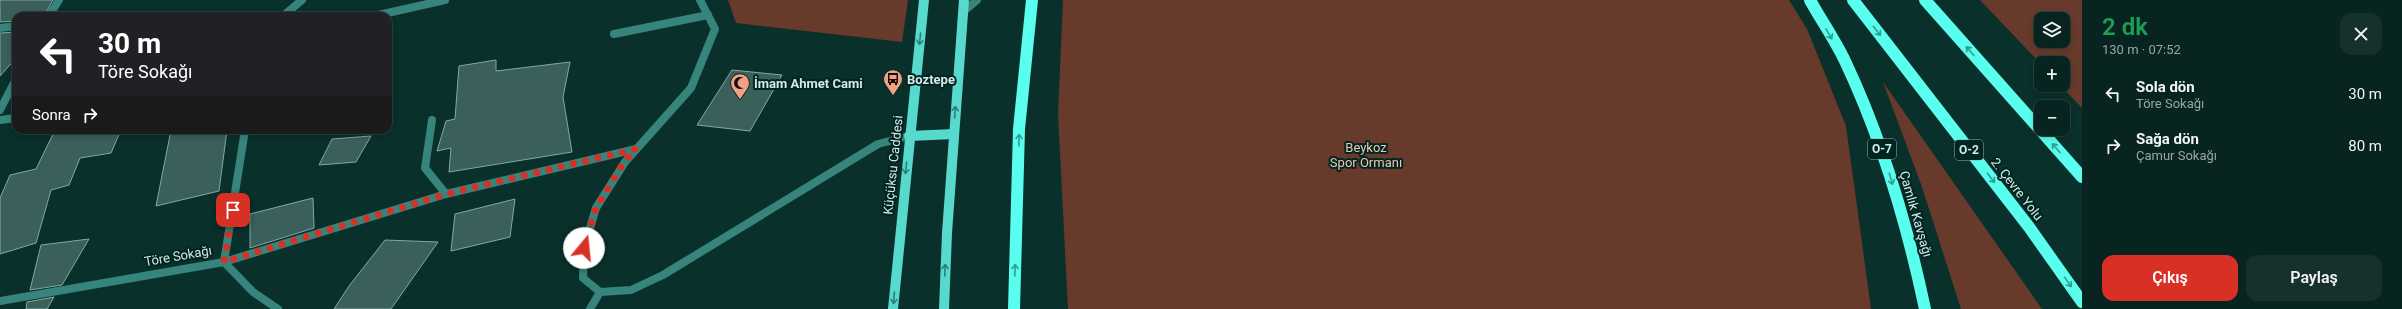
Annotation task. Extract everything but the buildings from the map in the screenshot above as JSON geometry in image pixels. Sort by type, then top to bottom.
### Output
[{"type":"highway","points":[[1028,0],[1028,33]]},
{"type":"highway","points":[[1014,309],[1019,129],[1032,0]]},
{"type":"highway","name":"Çamlık Kavşağı","points":[[1810,0],[1844,59],[1885,156],[1918,271],[1925,309]]},
{"type":"highway","name":"2. Çevre Yolu","points":[[1853,0],[2028,227],[2082,302]]},
{"type":"highway","points":[[1925,0],[2082,178]]},
{"type":"main road","name":"Küçüksu Caddesi","points":[[893,309],[909,136],[924,0]]},
{"type":"main road","points":[[944,309],[954,134],[964,0]]},
{"type":"main road","points":[[909,136],[954,134]]},
{"type":"street","points":[[52,12],[59,0]]},
{"type":"street","points":[[288,12],[302,0]]},
{"type":"street","points":[[392,12],[445,0]]},
{"type":"street","points":[[700,0],[715,28],[691,88],[624,162],[596,208],[584,248],[583,278],[600,292],[631,290],[663,275],[878,144],[909,136]]},
{"type":"street","points":[[963,12],[977,0]]},
{"type":"street","points":[[614,34],[708,15]]},
{"type":"street","points":[[0,28],[12,26]]},
{"type":"street","points":[[0,110],[12,87]]},
{"type":"street","points":[[0,120],[12,118]]},
{"type":"street","points":[[432,120],[425,168],[446,194]]},
{"type":"street","points":[[244,134],[224,262],[253,292],[278,309]]},
{"type":"street","name":"Töre Sokağı","points":[[0,301],[224,262],[446,194],[636,149]]},
{"type":"street","points":[[590,309],[600,292]]},
{"type":"green space","points":[[728,0],[908,0],[902,42],[736,23]]},
{"type":"green space","name":"Beykoz Spor Ormanı","points":[[1063,0],[1789,0],[1807,29],[1846,126],[1871,309],[1068,309],[1058,114]]},
{"type":"green space","points":[[1980,0],[2082,0],[2082,108],[2067,92],[2070,92],[2070,56],[2034,57]]},
{"type":"green space","points":[[1883,82],[2042,309],[1961,309],[1922,187]]},
{"type":"place","name":"Boztepe","points":[[893,96]]},
{"type":"place","name":"İmam Ahmet Cami","points":[[740,100]]},
{"type":"route","points":[[233,210],[224,262],[446,194],[636,149],[624,162],[596,208],[584,248]]}]
